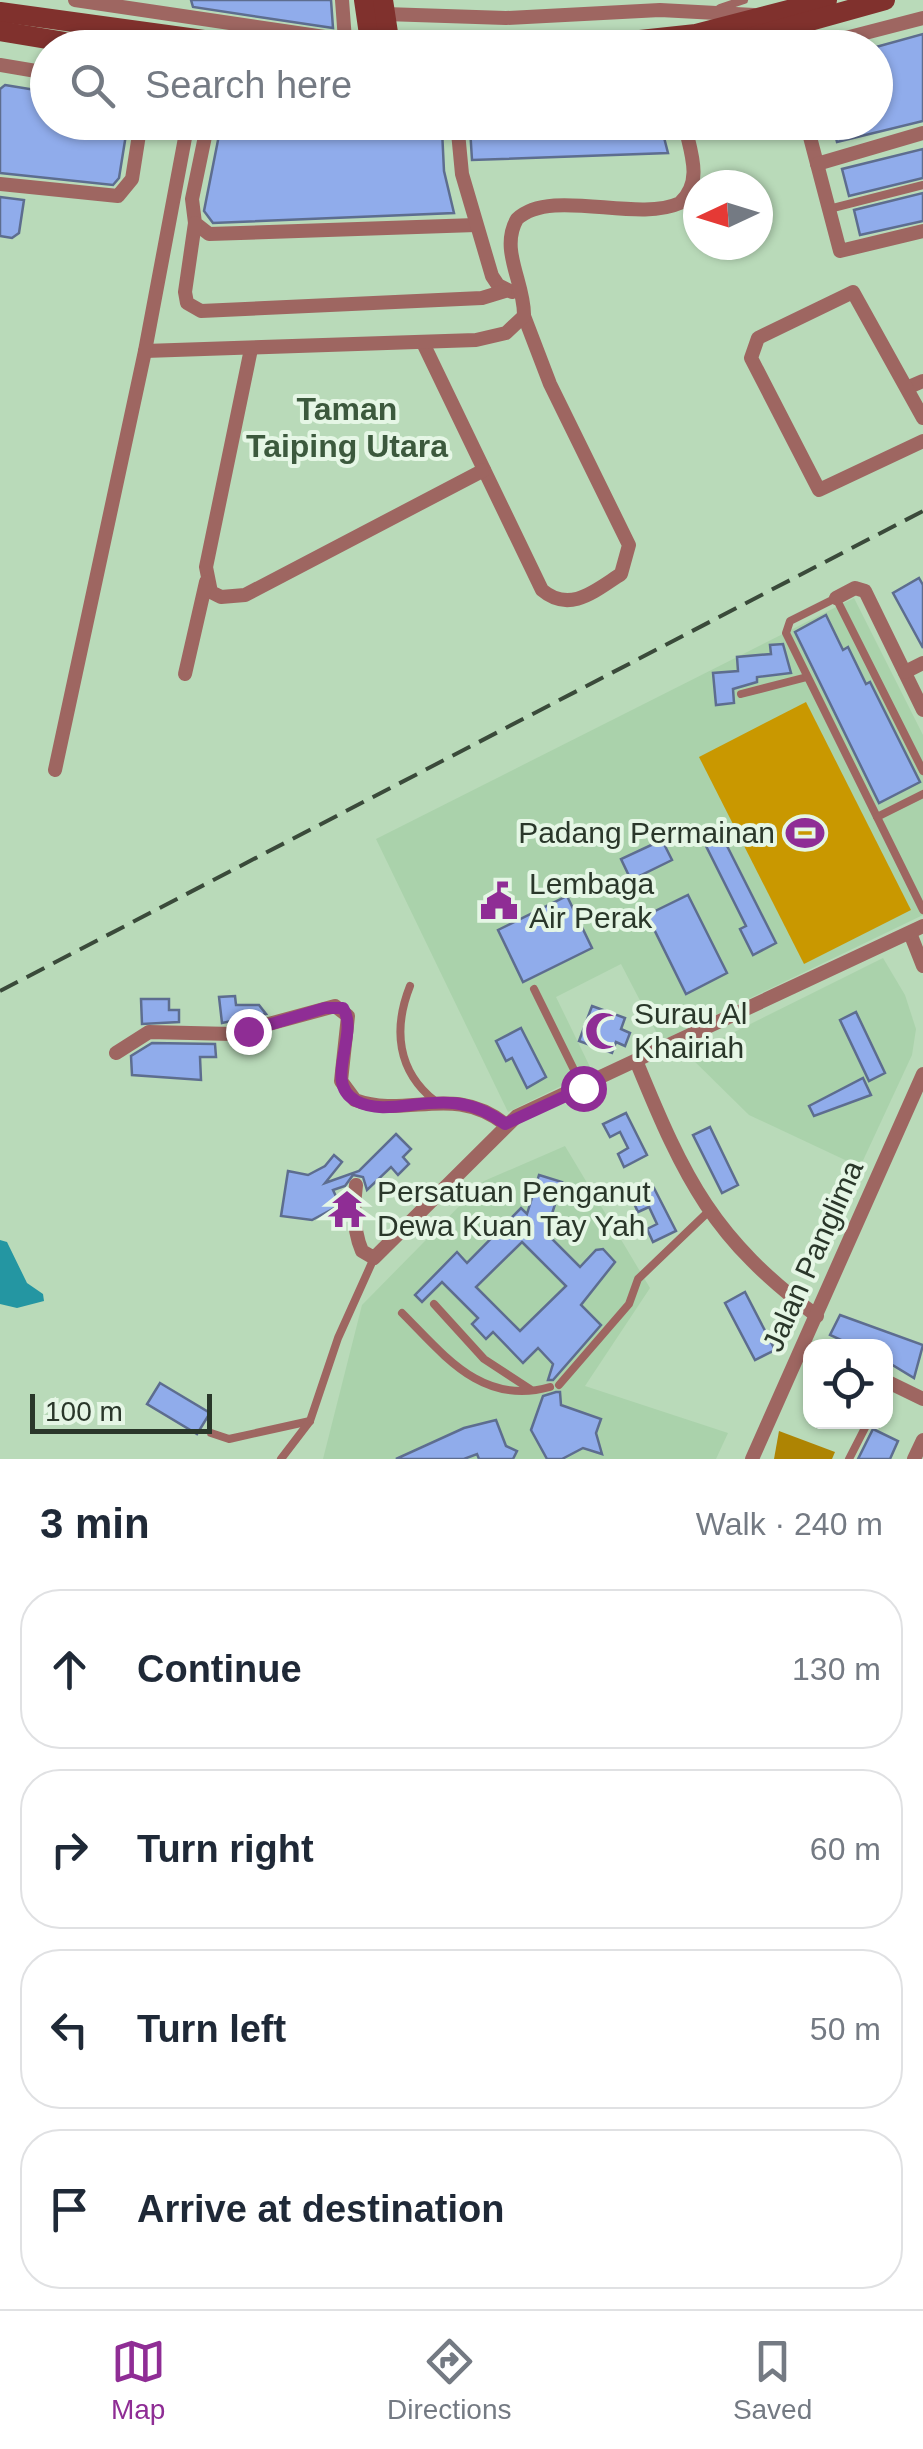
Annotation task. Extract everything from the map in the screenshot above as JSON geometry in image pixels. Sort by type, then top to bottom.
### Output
[{"type":"main road","points":[[364,0],[375,30]]},
{"type":"main road","points":[[708,30],[771,9],[827,0]]},
{"type":"main road","points":[[778,30],[885,0]]},
{"type":"main road","points":[[0,6],[150,30]]},
{"type":"main road","points":[[0,31],[30,36]]},
{"type":"street","points":[[75,0],[277,30]]},
{"type":"street","points":[[186,0],[189,17]]},
{"type":"street","points":[[342,0],[344,30]]},
{"type":"street","points":[[384,7],[506,18],[771,9]]},
{"type":"street","points":[[877,30],[923,18]]},
{"type":"street","points":[[0,65],[30,70]]},
{"type":"street","points":[[817,164],[923,133]]},
{"type":"street","points":[[0,184],[118,196],[132,179],[138,140]]},
{"type":"street","points":[[55,770],[145,351],[185,140]]},
{"type":"street","points":[[204,140],[192,199],[195,223],[185,292],[187,303],[202,311],[482,298],[505,291],[523,293]]},
{"type":"street","points":[[459,140],[462,174],[476,225],[492,276],[505,291]]},
{"type":"street","points":[[423,343],[542,590],[552,599],[582,599],[621,574],[627,562],[625,530],[550,384],[524,316],[523,293],[509,242],[517,219],[539,207],[653,209],[680,203],[694,184],[687,140]]},
{"type":"street","points":[[811,140],[840,251],[923,231]]},
{"type":"street","points":[[195,223],[209,234],[222,236],[476,225]]},
{"type":"street","points":[[167,236],[192,247]]},
{"type":"street","points":[[923,418],[916,384],[854,292],[758,338],[752,348],[751,358],[818,490],[923,441]]},
{"type":"street","points":[[145,351],[423,343],[492,337],[516,326],[524,316]]},
{"type":"street","points":[[185,674],[251,349]]},
{"type":"street","points":[[206,581],[211,592],[221,596],[245,594],[484,470]]},
{"type":"street","points":[[836,598],[855,588],[865,592],[923,710]]},
{"type":"street","points":[[905,672],[923,663]]},
{"type":"street","points":[[356,1185],[353,1214],[358,1243],[362,1252],[374,1258],[505,1124],[917,930],[923,966]]},
{"type":"street","points":[[116,1053],[148,1032],[232,1034],[335,1006],[348,1016],[342,1081],[346,1093],[355,1100],[378,1106],[435,1100],[480,1109],[505,1124]]},
{"type":"street","points":[[637,1064],[669,1140],[707,1213],[778,1287],[817,1316]]},
{"type":"street","name":"Jalan Panglima","points":[[810,1339],[923,1074]]},
{"type":"street","name":"Jalan Panglima","points":[[752,1459],[803,1358]]},
{"type":"street","points":[[893,1386],[923,1399]]},
{"type":"street","points":[[914,1459],[923,1440]]},
{"type":"lane","points":[[711,11],[744,0]]},
{"type":"lane","points":[[829,209],[923,185]]},
{"type":"lane","points":[[923,771],[836,598],[786,626],[923,910]]},
{"type":"lane","points":[[740,694],[807,676]]},
{"type":"lane","points":[[876,817],[923,794]]},
{"type":"lane","points":[[410,986],[401,1010],[400,1047],[419,1088],[435,1100]]},
{"type":"lane","points":[[534,989],[583,1088]]},
{"type":"lane","points":[[402,1312],[473,1381],[518,1392],[554,1386],[629,1304],[638,1279],[707,1213]]},
{"type":"lane","points":[[281,1459],[310,1421],[338,1338],[374,1258]]},
{"type":"lane","points":[[434,1304],[484,1359],[534,1392]]},
{"type":"lane","points":[[210,1432],[229,1439],[310,1421]]},
{"type":"lane","points":[[850,1459],[865,1429]]},
{"type":"shaded area","points":[[854,598],[923,735],[923,915],[661,1041],[621,964],[556,997],[592,1071],[508,1112],[376,839]]},
{"type":"shaded area","name":"Padang Permainan","points":[[806,702],[911,910],[804,964],[699,757]]},
{"type":"shaded area","points":[[883,958],[905,995],[916,1029],[912,1055],[860,1167],[749,1115],[688,1055]]},
{"type":"shaded area","points":[[565,1146],[650,1288],[585,1386],[728,1433],[716,1459],[323,1459],[362,1305],[484,1181]]},
{"type":"shaded area","points":[[779,1431],[835,1452],[832,1459],[774,1459]]},
{"type":"water","points":[[0,1240],[7,1242],[27,1283],[43,1294],[44,1301],[17,1308],[0,1304]]},
{"type":"building","points":[[191,0],[331,0],[333,28],[193,7]]},
{"type":"building","points":[[923,34],[923,121],[893,128],[893,42]]},
{"type":"building","points":[[5,85],[30,89],[30,140],[125,140],[119,178],[113,185],[0,173],[0,89]]},
{"type":"building","points":[[218,140],[442,140],[444,171],[454,213],[213,223],[204,211]]},
{"type":"building","points":[[471,140],[665,140],[668,153],[472,160]]},
{"type":"building","points":[[923,149],[923,178],[849,196],[842,169]]},
{"type":"building","points":[[923,193],[923,221],[860,235],[854,210]]},
{"type":"building","points":[[0,197],[24,200],[19,233],[12,238],[0,236]]},
{"type":"building","points":[[919,578],[923,585],[923,648],[893,593]]},
{"type":"building","points":[[826,615],[843,650],[848,647],[866,684],[870,682],[920,782],[879,803],[795,632]]},
{"type":"building","points":[[783,644],[791,673],[757,677],[757,682],[733,689],[734,703],[716,705],[713,673],[738,671],[737,657],[771,654],[770,645]]},
{"type":"building","points":[[723,838],[776,943],[753,955],[740,929],[746,926],[706,846]]},
{"type":"building","points":[[662,840],[672,860],[631,880],[621,859]]},
{"type":"building","points":[[688,895],[727,973],[686,994],[647,915]]},
{"type":"building","points":[[567,896],[592,948],[523,982],[498,930]]},
{"type":"building","points":[[235,996],[236,1005],[259,1005],[266,1014],[222,1023],[219,997]]},
{"type":"building","points":[[141,999],[169,999],[169,1010],[179,1010],[179,1022],[142,1024]]},
{"type":"building","name":"Surau Al Khairiah","points":[[592,1006],[625,1018],[621,1029],[630,1033],[625,1046],[616,1042],[612,1053],[579,1041]]},
{"type":"building","points":[[856,1012],[885,1073],[869,1081],[840,1020]]},
{"type":"building","points":[[521,1028],[546,1077],[527,1088],[512,1058],[506,1061],[496,1041]]},
{"type":"building","points":[[152,1043],[215,1044],[216,1057],[200,1057],[201,1080],[132,1075],[131,1056]]},
{"type":"building","points":[[863,1078],[871,1095],[814,1116],[809,1106]]},
{"type":"building","points":[[626,1113],[647,1155],[624,1167],[618,1154],[628,1148],[620,1132],[610,1137],[603,1124]]},
{"type":"building","points":[[710,1127],[738,1185],[722,1193],[693,1135]]},
{"type":"building","points":[[396,1134],[411,1149],[403,1157],[409,1164],[398,1175],[391,1167],[367,1190],[363,1177],[353,1175],[345,1186],[333,1190],[340,1205],[312,1220],[281,1216],[288,1171],[308,1175],[325,1166],[334,1155],[342,1162],[325,1183],[359,1171]]},
{"type":"building","points":[[539,1175],[562,1182],[546,1233],[580,1267],[596,1250],[603,1249],[615,1262],[581,1305],[601,1325],[553,1380],[548,1380],[553,1364],[538,1348],[523,1363],[493,1332],[486,1339],[472,1324],[478,1318],[442,1282],[422,1302],[415,1295],[457,1252],[467,1263],[521,1208],[527,1214]],"holes":[[[522,1242],[566,1286],[520,1331],[476,1287]]]},
{"type":"building","points":[[654,1188],[676,1231],[653,1242],[647,1229],[657,1224],[649,1207],[638,1212],[632,1199]]},
{"type":"building","points":[[745,1292],[775,1350],[755,1360],[725,1303]]},
{"type":"building","points":[[840,1315],[923,1345],[914,1378],[893,1365],[893,1339],[839,1339],[830,1335]]},
{"type":"building","points":[[160,1383],[210,1413],[197,1434],[147,1404]]},
{"type":"building","points":[[560,1392],[561,1405],[601,1419],[596,1433],[602,1454],[583,1448],[562,1459],[547,1459],[531,1430],[543,1396]]},
{"type":"building","points":[[496,1420],[506,1446],[517,1451],[513,1459],[479,1459],[477,1454],[464,1459],[396,1459],[464,1428]]},
{"type":"building","points":[[873,1429],[898,1441],[890,1459],[858,1459]]},
{"type":"railway","points":[[0,991],[923,511]]},
{"type":"place","name":"Padang Permainan","points":[[805,833]]},
{"type":"place","name":"Lembaga Air Perak","points":[[499,901]]},
{"type":"place","name":"Surau Al Khairiah","points":[[604,1031]]},
{"type":"place","name":"Persatuan Penganut Dewa Kuan Tay Yah","points":[[347,1209]]},
{"type":"district","name":"Taman Taiping Utara","points":[[347,428]]},
{"type":"route","points":[[248,1031],[325,1008],[343,1008],[349,1025],[342,1064],[346,1093],[355,1100],[378,1106],[435,1100],[466,1104],[505,1124],[583,1088]]}]
